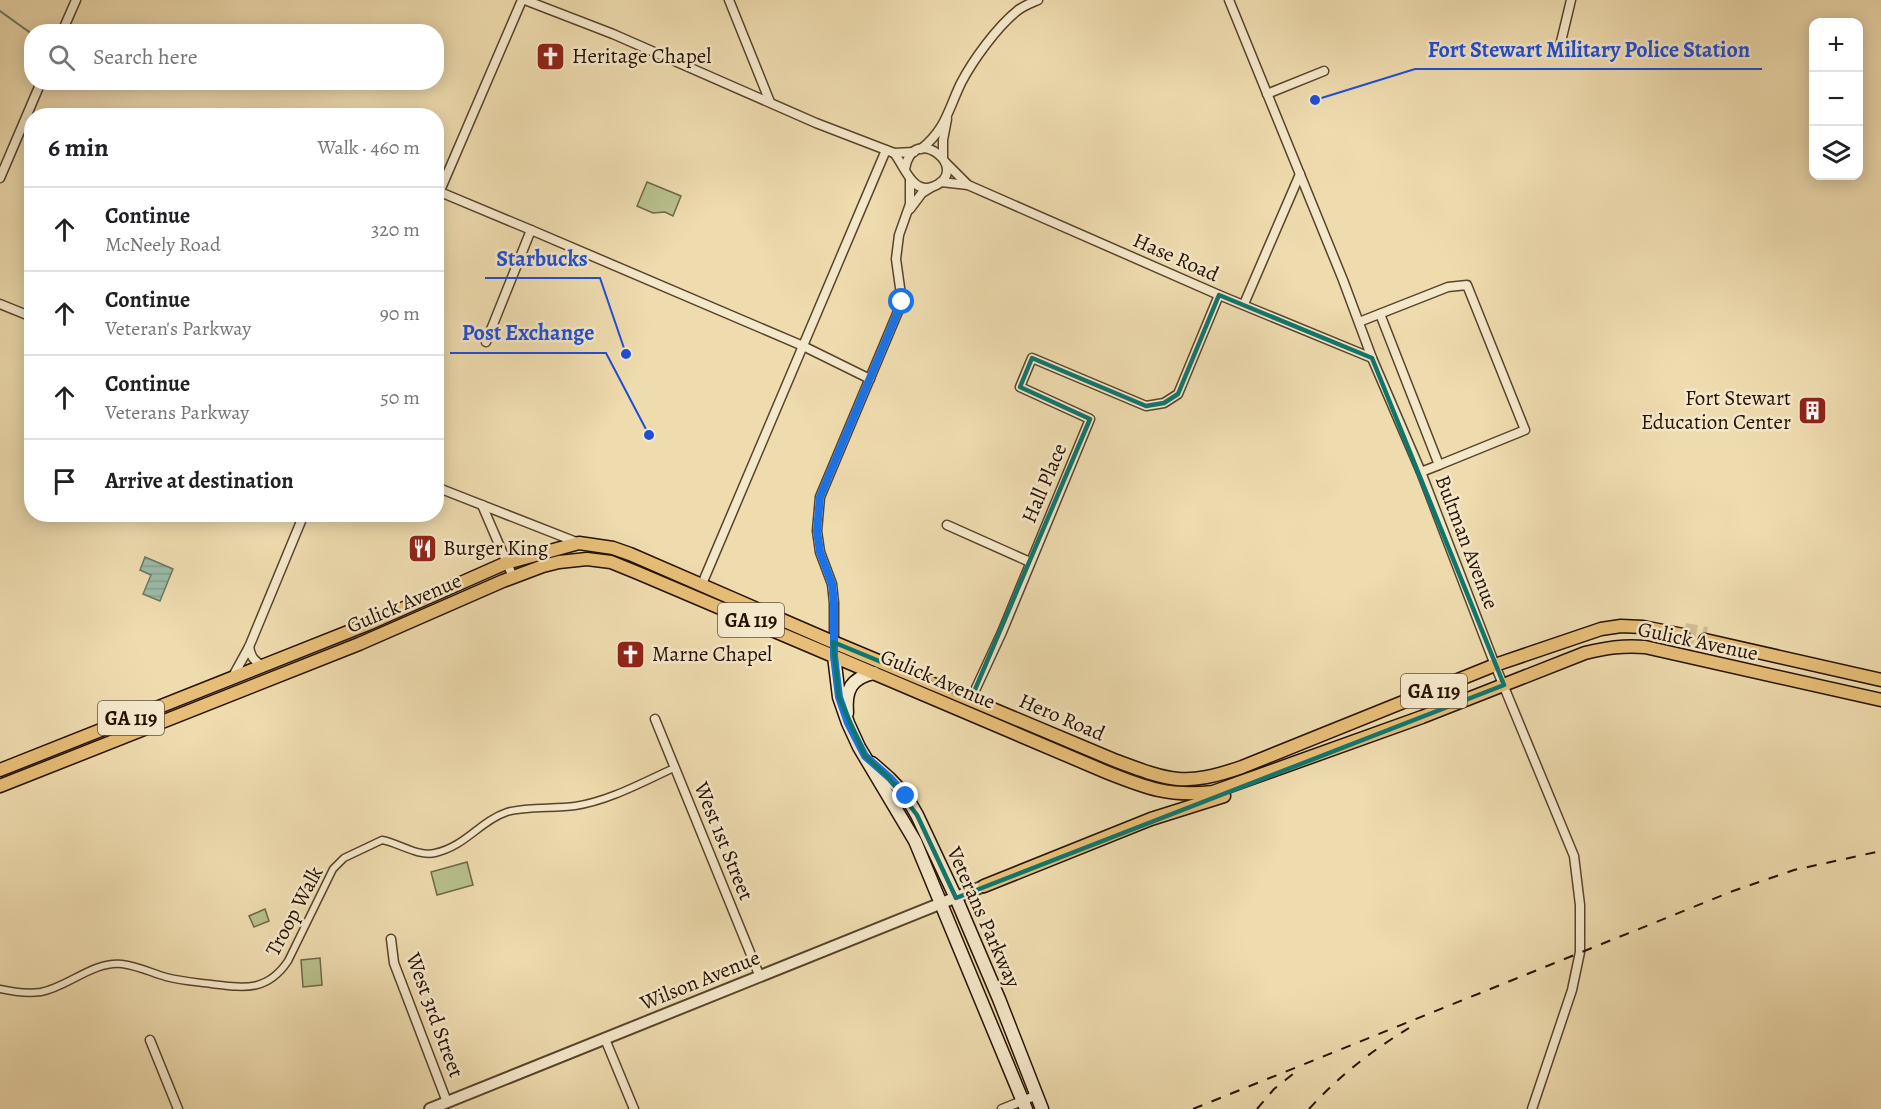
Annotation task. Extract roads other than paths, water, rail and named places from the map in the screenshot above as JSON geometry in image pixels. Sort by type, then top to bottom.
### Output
[{"type":"main road","name":"Hero Road","points":[[579,543],[613,548],[630,554],[833,642],[1152,774],[1179,781],[1242,767],[1495,665]]},
{"type":"main road","name":"Gulick Avenue","points":[[0,770],[432,597],[506,563],[579,543]]},
{"type":"main road","name":"Gulick Avenue","points":[[0,786],[357,645],[513,577],[559,562],[587,559],[611,562],[1123,779],[1163,792],[1188,795],[1213,792],[1422,717],[1585,653],[1624,645],[1645,647],[1881,700]]},
{"type":"main road","name":"GA 119","points":[[1495,665],[1601,628],[1643,627],[1681,634]]},
{"type":"main road","points":[[1705,640],[1881,680]]},
{"type":"main road","name":"Veterans Parkway","points":[[834,656],[839,697],[848,723],[915,841],[1025,1105]]},
{"type":"main road","points":[[848,723],[846,704],[850,687],[857,678],[874,673]]},
{"type":"main road","name":"Veterans Parkway","points":[[865,756],[906,796],[917,815],[956,898],[1042,1109]]},
{"type":"main road","points":[[984,886],[1151,819],[1219,798],[1277,774],[1298,762]]},
{"type":"street","points":[[65,24],[75,0]]},
{"type":"street","points":[[444,182],[523,0],[613,34],[816,123],[890,152],[935,150],[968,185]]},
{"type":"street","points":[[729,0],[770,102]]},
{"type":"street","points":[[905,169],[910,156],[933,138],[947,118],[969,69],[1004,22],[1020,9],[1038,0]]},
{"type":"street","name":"Bultman Avenue","points":[[1229,0],[1359,322],[1371,358],[1421,472],[1495,665],[1574,856],[1580,905],[1580,952],[1565,1011],[1532,1109]]},
{"type":"street","points":[[1559,50],[1571,0]]},
{"type":"street","points":[[1267,94],[1324,71]]},
{"type":"street","points":[[29,108],[37,90]]},
{"type":"street","points":[[908,212],[922,193],[941,182],[945,176],[943,140],[947,118]]},
{"type":"street","points":[[0,178],[24,120]]},
{"type":"street","points":[[834,656],[832,584],[820,552],[818,515],[825,485],[902,302],[896,259],[899,235],[908,212],[911,195],[910,179],[905,169],[890,152]]},
{"type":"street","points":[[702,584],[802,346],[890,152]]},
{"type":"street","points":[[1244,304],[1300,174]]},
{"type":"street","points":[[910,179],[919,185],[931,188]]},
{"type":"street","points":[[941,182],[968,185]]},
{"type":"street","name":"Hase Road","points":[[968,185],[1219,295],[1371,358]]},
{"type":"street","points":[[444,198],[531,230],[802,346],[870,379]]},
{"type":"street","points":[[486,342],[531,230]]},
{"type":"street","points":[[1359,322],[1448,286],[1467,285],[1525,430],[1421,472]]},
{"type":"street","name":"Hall Place","points":[[971,699],[1002,632],[1090,419],[1020,387],[1032,358],[1146,406],[1164,403],[1178,394],[1219,295]]},
{"type":"street","points":[[0,304],[24,314]]},
{"type":"street","points":[[1380,314],[1439,465]]},
{"type":"street","points":[[444,491],[579,543]]},
{"type":"street","points":[[482,505],[513,577]]},
{"type":"street","points":[[232,678],[249,646],[301,522]]},
{"type":"street","points":[[947,525],[1030,562]]},
{"type":"street","points":[[249,646],[251,656],[263,666]]},
{"type":"street","name":"West 1st Street","points":[[655,719],[760,977]]},
{"type":"street","name":"Troop Walk","points":[[0,989],[26,993],[42,992],[108,965],[121,964],[183,981],[242,988],[259,986],[280,973],[288,961],[333,869],[344,858],[382,840],[425,853],[435,853],[465,840],[493,818],[508,812],[576,806],[592,802],[674,768]]},
{"type":"street","name":"Wilson Avenue","points":[[430,1109],[984,886]]},
{"type":"street","name":"West 3rd Street","points":[[391,939],[394,963],[447,1102]]},
{"type":"street","points":[[605,1039],[634,1109]]},
{"type":"street","points":[[150,1040],[178,1109]]},
{"type":"street","points":[[1002,1109],[1025,1105],[1037,1095]]},
{"type":"waterway","points":[[0,11],[24,28]]},
{"type":"tunnel","points":[[1685,629],[1707,633]]},
{"type":"tunnel","points":[[1682,641],[1704,647]]},
{"type":"railway","points":[[1193,1109],[1733,891],[1794,870],[1881,851]]},
{"type":"railway","points":[[1309,1109],[1332,1085],[1356,1065],[1409,1028]]},
{"type":"railway","points":[[1257,1109],[1274,1089],[1293,1074]]},
{"type":"place","name":"Heritage Chapel","points":[[551,56]]},
{"type":"place","name":"Fort Stewart Military Police Station","points":[[1315,100]]},
{"type":"place","name":"Starbucks","points":[[626,354]]},
{"type":"place","name":"Fort Stewart Education Center","points":[[1812,410]]},
{"type":"place","name":"Post Exchange","points":[[649,435]]},
{"type":"place","name":"Burger King","points":[[422,548]]},
{"type":"place","name":"Marne Chapel","points":[[631,654]]}]
